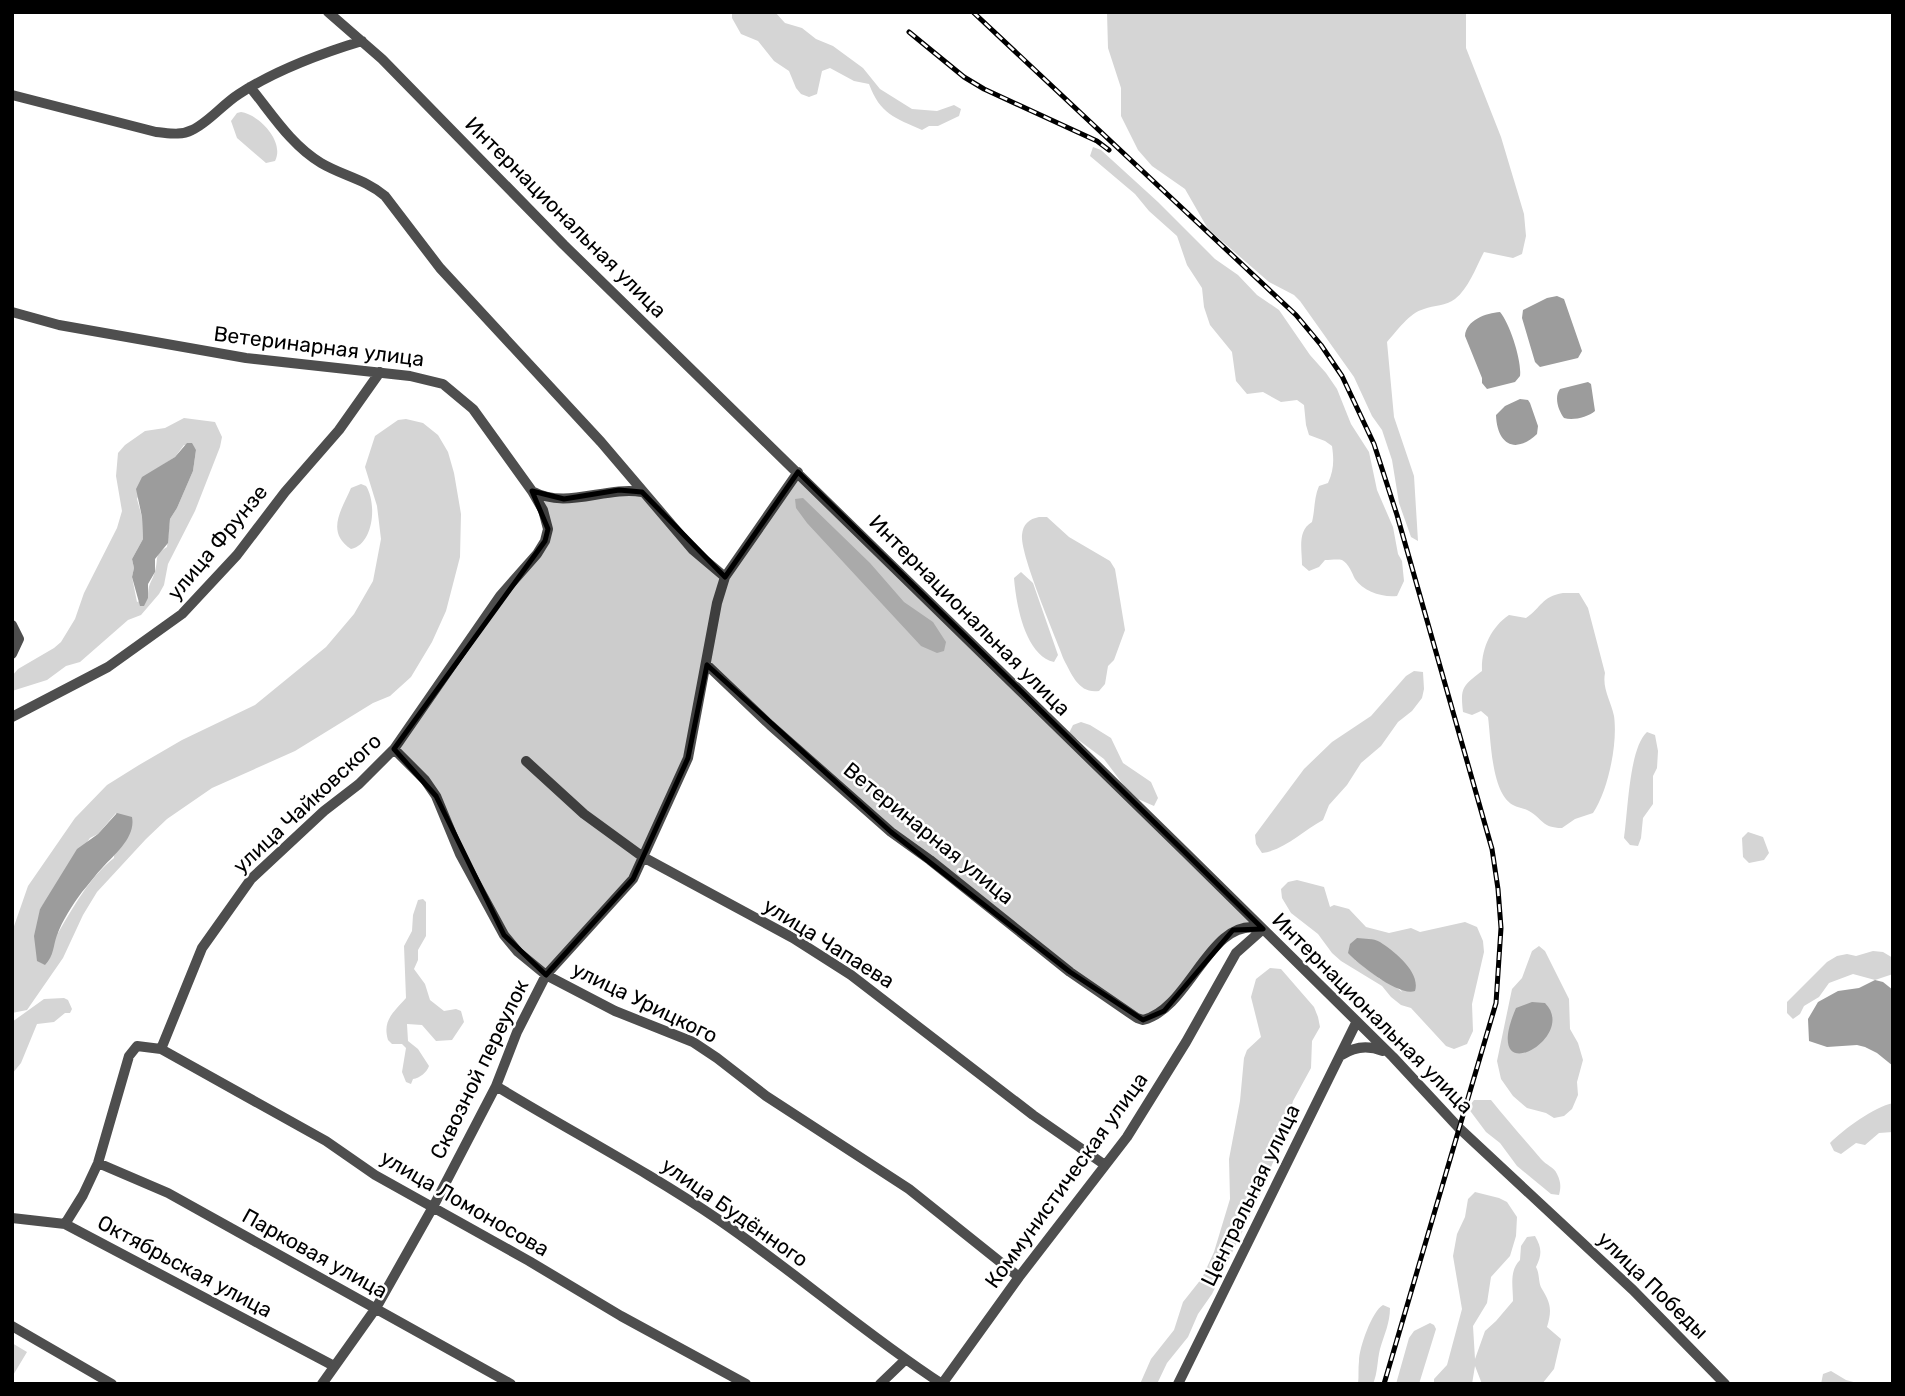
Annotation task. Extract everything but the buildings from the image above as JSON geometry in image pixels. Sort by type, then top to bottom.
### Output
[{"type":"street","name":"Интернациональная улица","points":[[328,12],[362,41],[564,245],[1393,1057],[1459,1128],[1552,1215]]},
{"type":"street","points":[[12,96],[156,132],[180,135],[195,130],[250,86],[317,55],[362,41]]},
{"type":"street","points":[[250,86],[289,137],[312,157],[373,186],[384,196],[440,268],[601,442],[693,550],[725,577]]},
{"type":"street","name":"Ветеринарная улица","points":[[12,312],[59,326],[246,358],[380,372],[429,379],[443,384],[473,410],[532,491],[543,510],[548,529]]},
{"type":"street","name":"улица Фрунзе","points":[[12,718],[108,667],[182,614],[237,555],[285,492],[338,430],[380,372]]},
{"type":"street","name":"Сквозной переулок","points":[[323,1384],[376,1308],[433,1207],[496,1086],[517,1032],[546,975],[634,879],[688,758],[725,577],[798,472]]},
{"type":"street","points":[[532,491],[544,498],[553,499],[578,498],[619,490],[642,492]]},
{"type":"street","name":"улица Чайковского","points":[[161,1049],[202,948],[251,878],[394,749],[500,596],[537,554],[548,529]]},
{"type":"street","points":[[12,625],[19,639],[12,654]]},
{"type":"street","name":"Ветеринарная улица","points":[[707,665],[769,725],[891,832],[1070,972],[1137,1018],[1143,1020],[1164,1011],[1219,942],[1233,930],[1249,926],[1263,929]]},
{"type":"street","name":"улица Урицкого","points":[[394,749],[425,780],[436,796],[460,854],[504,936],[518,952],[546,975],[615,1011],[693,1042],[766,1096],[909,1189],[1019,1277]]},
{"type":"street","name":"улица Чапаева","points":[[526,761],[584,814],[643,857],[793,938],[851,975],[1033,1115],[1105,1166]]},
{"type":"street","name":"Коммунистическая улица","points":[[942,1384],[1019,1277],[1127,1137],[1161,1084],[1236,953],[1263,929]]},
{"type":"street","name":"Центральная улица","points":[[1178,1384],[1356,1023]]},
{"type":"street","points":[[65,1224],[98,1163],[129,1056],[137,1046],[161,1049]]},
{"type":"street","points":[[1340,1058],[1351,1050],[1362,1047],[1378,1049],[1393,1057]]},
{"type":"street","name":"улица Ломоносова","points":[[161,1049],[326,1141],[375,1175],[621,1316],[746,1384]]},
{"type":"street","name":"улица Будённого","points":[[496,1086],[652,1176],[721,1221],[905,1360],[942,1384]]},
{"type":"street","name":"Парковая улица","points":[[98,1163],[168,1192],[510,1384]]},
{"type":"street","name":"улица Победы","points":[[1552,1215],[1633,1290],[1725,1384]]},
{"type":"street","name":"Октябрьская улица","points":[[12,1219],[65,1224],[334,1366]]},
{"type":"street","points":[[12,1326],[112,1384]]},
{"type":"street","points":[[880,1384],[905,1360]]},
{"type":"highlighted area","points":[[798,472],[1263,929],[1233,930],[1164,1011],[1143,1020],[1070,972],[891,832],[707,665],[688,758],[633,879],[546,975],[504,935],[436,796],[394,749],[545,541],[548,529],[532,491],[564,499],[619,490],[642,492],[725,577]]},
{"type":"shaded area","points":[[732,12],[775,12],[785,23],[802,28],[816,39],[833,46],[863,68],[880,89],[912,109],[937,111],[954,105],[961,109],[959,116],[922,130],[883,109],[869,84],[854,81],[830,68],[822,71],[817,94],[809,97],[801,94],[789,71],[774,61],[758,41],[741,34],[732,18]]},
{"type":"shaded area","points":[[1107,12],[1466,12],[1466,48],[1501,137],[1524,214],[1526,236],[1522,254],[1513,258],[1484,252],[1468,283],[1455,299],[1413,314],[1387,342],[1394,417],[1414,476],[1418,541],[1411,537],[1399,503],[1392,460],[1382,430],[1372,416],[1354,377],[1300,301],[1269,282],[1208,229],[1185,189],[1152,166],[1138,150],[1121,116],[1121,88],[1108,48]]},
{"type":"shaded area","points":[[241,112],[256,118],[269,130],[277,146],[275,161],[266,163],[237,138],[231,121]]},
{"type":"shaded area","points":[[1093,147],[1101,150],[1158,202],[1215,259],[1279,310],[1337,389],[1351,424],[1369,452],[1377,490],[1393,527],[1404,581],[1397,596],[1380,595],[1363,587],[1342,560],[1325,560],[1319,567],[1309,571],[1302,565],[1302,535],[1312,522],[1319,486],[1328,483],[1330,478],[1333,465],[1332,446],[1309,435],[1304,405],[1297,400],[1281,402],[1263,392],[1247,394],[1236,381],[1232,352],[1210,325],[1202,288],[1187,265],[1177,236],[1149,211],[1135,194],[1090,156]]},
{"type":"shaded area","points":[[1557,296],[1564,299],[1582,351],[1578,358],[1540,367],[1535,362],[1522,318],[1523,310]]},
{"type":"shaded area","points":[[1500,312],[1514,343],[1520,376],[1515,382],[1487,389],[1482,383],[1465,336],[1466,330],[1483,316]]},
{"type":"shaded area","points":[[1588,382],[1591,384],[1595,411],[1580,418],[1564,418],[1558,404],[1560,389]]},
{"type":"shaded area","points":[[1520,399],[1530,403],[1538,426],[1537,434],[1515,445],[1504,439],[1500,433],[1496,415],[1505,406]]},
{"type":"shaded area","points":[[184,418],[215,422],[222,437],[195,511],[168,564],[164,585],[159,594],[141,615],[128,620],[80,662],[66,666],[47,680],[12,691],[12,676],[18,669],[61,642],[75,619],[84,593],[117,528],[122,511],[116,476],[118,453],[145,431],[165,428]],"holes":[[[184,445],[196,450],[193,471],[170,519],[167,547],[157,558],[148,598],[137,602],[132,559],[143,539],[142,517],[137,499],[147,475],[175,457]]]},
{"type":"shaded area","points":[[398,420],[423,423],[438,435],[448,452],[461,514],[460,557],[446,611],[432,642],[411,677],[390,696],[373,703],[295,751],[212,788],[167,819],[97,892],[63,958],[27,1010],[12,1013],[12,932],[28,886],[75,818],[107,785],[182,740],[255,705],[326,647],[354,614],[373,581],[381,539],[377,506],[365,467],[375,436]],"holes":[[[116,813],[114,858],[90,883],[58,933],[40,909],[90,838],[98,834]]]},
{"type":"shaded area","points":[[187,443],[192,443],[196,450],[193,471],[170,519],[168,543],[155,559],[155,572],[148,584],[148,598],[144,606],[140,606],[132,577],[132,559],[143,539],[136,489],[142,477],[175,457]]},
{"type":"shaded area","points":[[361,484],[366,486],[372,502],[371,522],[365,539],[359,546],[351,549],[339,535],[338,520],[351,488]]},
{"type":"shaded area","points":[[803,498],[870,563],[904,602],[933,622],[946,642],[944,651],[937,653],[921,646],[807,523],[796,508],[795,499]]},
{"type":"shaded area","points":[[1039,517],[1047,517],[1069,537],[1110,561],[1115,569],[1125,630],[1114,660],[1108,666],[1105,684],[1099,691],[1086,690],[1070,672],[1032,577],[1022,535],[1027,523]]},
{"type":"shaded area","points":[[1021,572],[1033,583],[1058,655],[1054,662],[1036,650],[1024,627],[1014,578]]},
{"type":"shaded area","points":[[1563,593],[1579,593],[1588,608],[1614,716],[1615,739],[1611,766],[1593,813],[1575,819],[1562,828],[1555,828],[1506,799],[1493,765],[1488,717],[1481,711],[1472,715],[1463,712],[1462,697],[1467,684],[1482,671],[1488,639],[1497,626],[1509,615],[1526,618],[1546,600]]},
{"type":"shaded area","points":[[1414,671],[1423,672],[1422,698],[1412,711],[1398,722],[1381,746],[1361,763],[1347,785],[1329,805],[1323,820],[1286,844],[1262,853],[1256,844],[1255,835],[1304,769],[1332,742],[1371,716],[1406,676]]},
{"type":"shaded area","points":[[1081,722],[1111,738],[1123,763],[1151,782],[1158,798],[1154,806],[1138,799],[1125,787],[1104,759],[1069,733],[1073,725]]},
{"type":"shaded area","points":[[1647,732],[1655,735],[1657,768],[1653,776],[1653,804],[1643,818],[1638,846],[1630,845],[1624,838],[1636,752]]},
{"type":"shaded area","points":[[117,813],[132,817],[128,838],[71,907],[59,930],[48,962],[45,965],[37,961],[34,936],[40,909],[77,849],[98,834]]},
{"type":"shaded area","points":[[1748,832],[1763,837],[1769,853],[1764,860],[1749,863],[1743,857],[1742,838]]},
{"type":"shaded area","points":[[1297,880],[1324,887],[1330,907],[1334,905],[1349,909],[1366,927],[1389,933],[1411,928],[1420,932],[1465,922],[1477,927],[1484,952],[1472,1004],[1473,1031],[1467,1044],[1454,1049],[1446,1046],[1411,1008],[1401,1005],[1382,986],[1332,953],[1318,934],[1291,913],[1282,898],[1281,889],[1288,882]],"holes":[[[1370,939],[1402,992],[1355,960]]]},
{"type":"shaded area","points":[[423,899],[426,902],[426,936],[418,950],[414,969],[425,984],[430,1000],[444,1011],[461,1011],[464,1022],[452,1040],[436,1041],[422,1025],[407,1024],[408,1041],[418,1049],[429,1066],[423,1074],[413,1079],[411,1084],[406,1082],[402,1072],[406,1048],[388,1040],[387,1027],[390,1017],[406,998],[404,946],[412,931],[418,900]]},
{"type":"shaded area","points":[[1357,938],[1377,941],[1399,956],[1414,977],[1415,991],[1408,992],[1390,985],[1353,958],[1348,953],[1350,944]]},
{"type":"shaded area","points":[[1539,946],[1545,951],[1569,999],[1570,1029],[1583,1060],[1577,1082],[1578,1095],[1572,1109],[1564,1116],[1554,1118],[1527,1108],[1513,1096],[1501,1079],[1497,1061],[1512,989],[1522,978],[1532,951]]},
{"type":"shaded area","points":[[1873,951],[1883,952],[1893,958],[1893,974],[1875,980],[1853,974],[1829,983],[1819,997],[1804,1006],[1800,1014],[1793,1019],[1787,1013],[1787,1002],[1827,962],[1837,956],[1856,956]]},
{"type":"shaded area","points":[[1270,968],[1281,969],[1314,1007],[1320,1027],[1312,1041],[1311,1068],[1293,1101],[1284,1135],[1259,1197],[1212,1294],[1198,1314],[1188,1337],[1167,1363],[1157,1384],[1140,1384],[1151,1359],[1174,1330],[1183,1302],[1202,1278],[1214,1252],[1230,1199],[1229,1159],[1240,1101],[1244,1058],[1247,1050],[1261,1037],[1251,997],[1256,979]]},
{"type":"shaded area","points":[[1875,980],[1883,982],[1893,990],[1893,1066],[1865,1047],[1827,1047],[1809,1041],[1808,1019],[1818,1002],[1838,991],[1859,988]]},
{"type":"shaded area","points":[[64,998],[72,1009],[70,1013],[65,1013],[54,1022],[37,1024],[21,1063],[12,1074],[12,1022],[44,999]]},
{"type":"shaded area","points":[[1532,1002],[1545,1003],[1552,1017],[1550,1031],[1541,1043],[1530,1051],[1518,1053],[1510,1048],[1508,1034],[1516,1008]]},
{"type":"shaded area","points":[[1474,1100],[1491,1100],[1541,1159],[1554,1170],[1560,1182],[1559,1195],[1551,1194],[1517,1166],[1500,1143],[1486,1132],[1468,1108]]},
{"type":"shaded area","points":[[1893,1103],[1893,1132],[1879,1133],[1865,1145],[1856,1143],[1841,1154],[1834,1151],[1830,1143],[1843,1131],[1868,1114]]},
{"type":"shaded area","points":[[1475,1192],[1507,1202],[1517,1217],[1516,1236],[1510,1256],[1491,1277],[1487,1303],[1473,1326],[1475,1359],[1485,1331],[1513,1301],[1513,1274],[1520,1260],[1521,1246],[1527,1237],[1535,1236],[1540,1252],[1536,1267],[1550,1307],[1547,1327],[1561,1339],[1554,1369],[1542,1384],[1482,1384],[1475,1366],[1472,1384],[1434,1384],[1434,1379],[1447,1365],[1462,1309],[1453,1256],[1468,1199]]},
{"type":"shaded area","points":[[1383,1305],[1390,1308],[1390,1313],[1375,1380],[1373,1384],[1358,1384],[1364,1339],[1375,1314]]},
{"type":"shaded area","points":[[1430,1323],[1436,1329],[1419,1384],[1396,1384],[1409,1338],[1414,1331]]},
{"type":"shaded area","points":[[12,1343],[27,1352],[12,1377]]},
{"type":"shaded area","points":[[1831,1371],[1846,1380],[1861,1384],[1821,1384],[1823,1374]]},
{"type":"railway","points":[[973,12],[1296,315],[1342,376],[1374,444],[1397,515],[1492,849],[1501,928],[1496,1003],[1384,1384]]},
{"type":"railway","points":[[909,32],[964,77],[984,89],[1097,141],[1109,150]]}]
